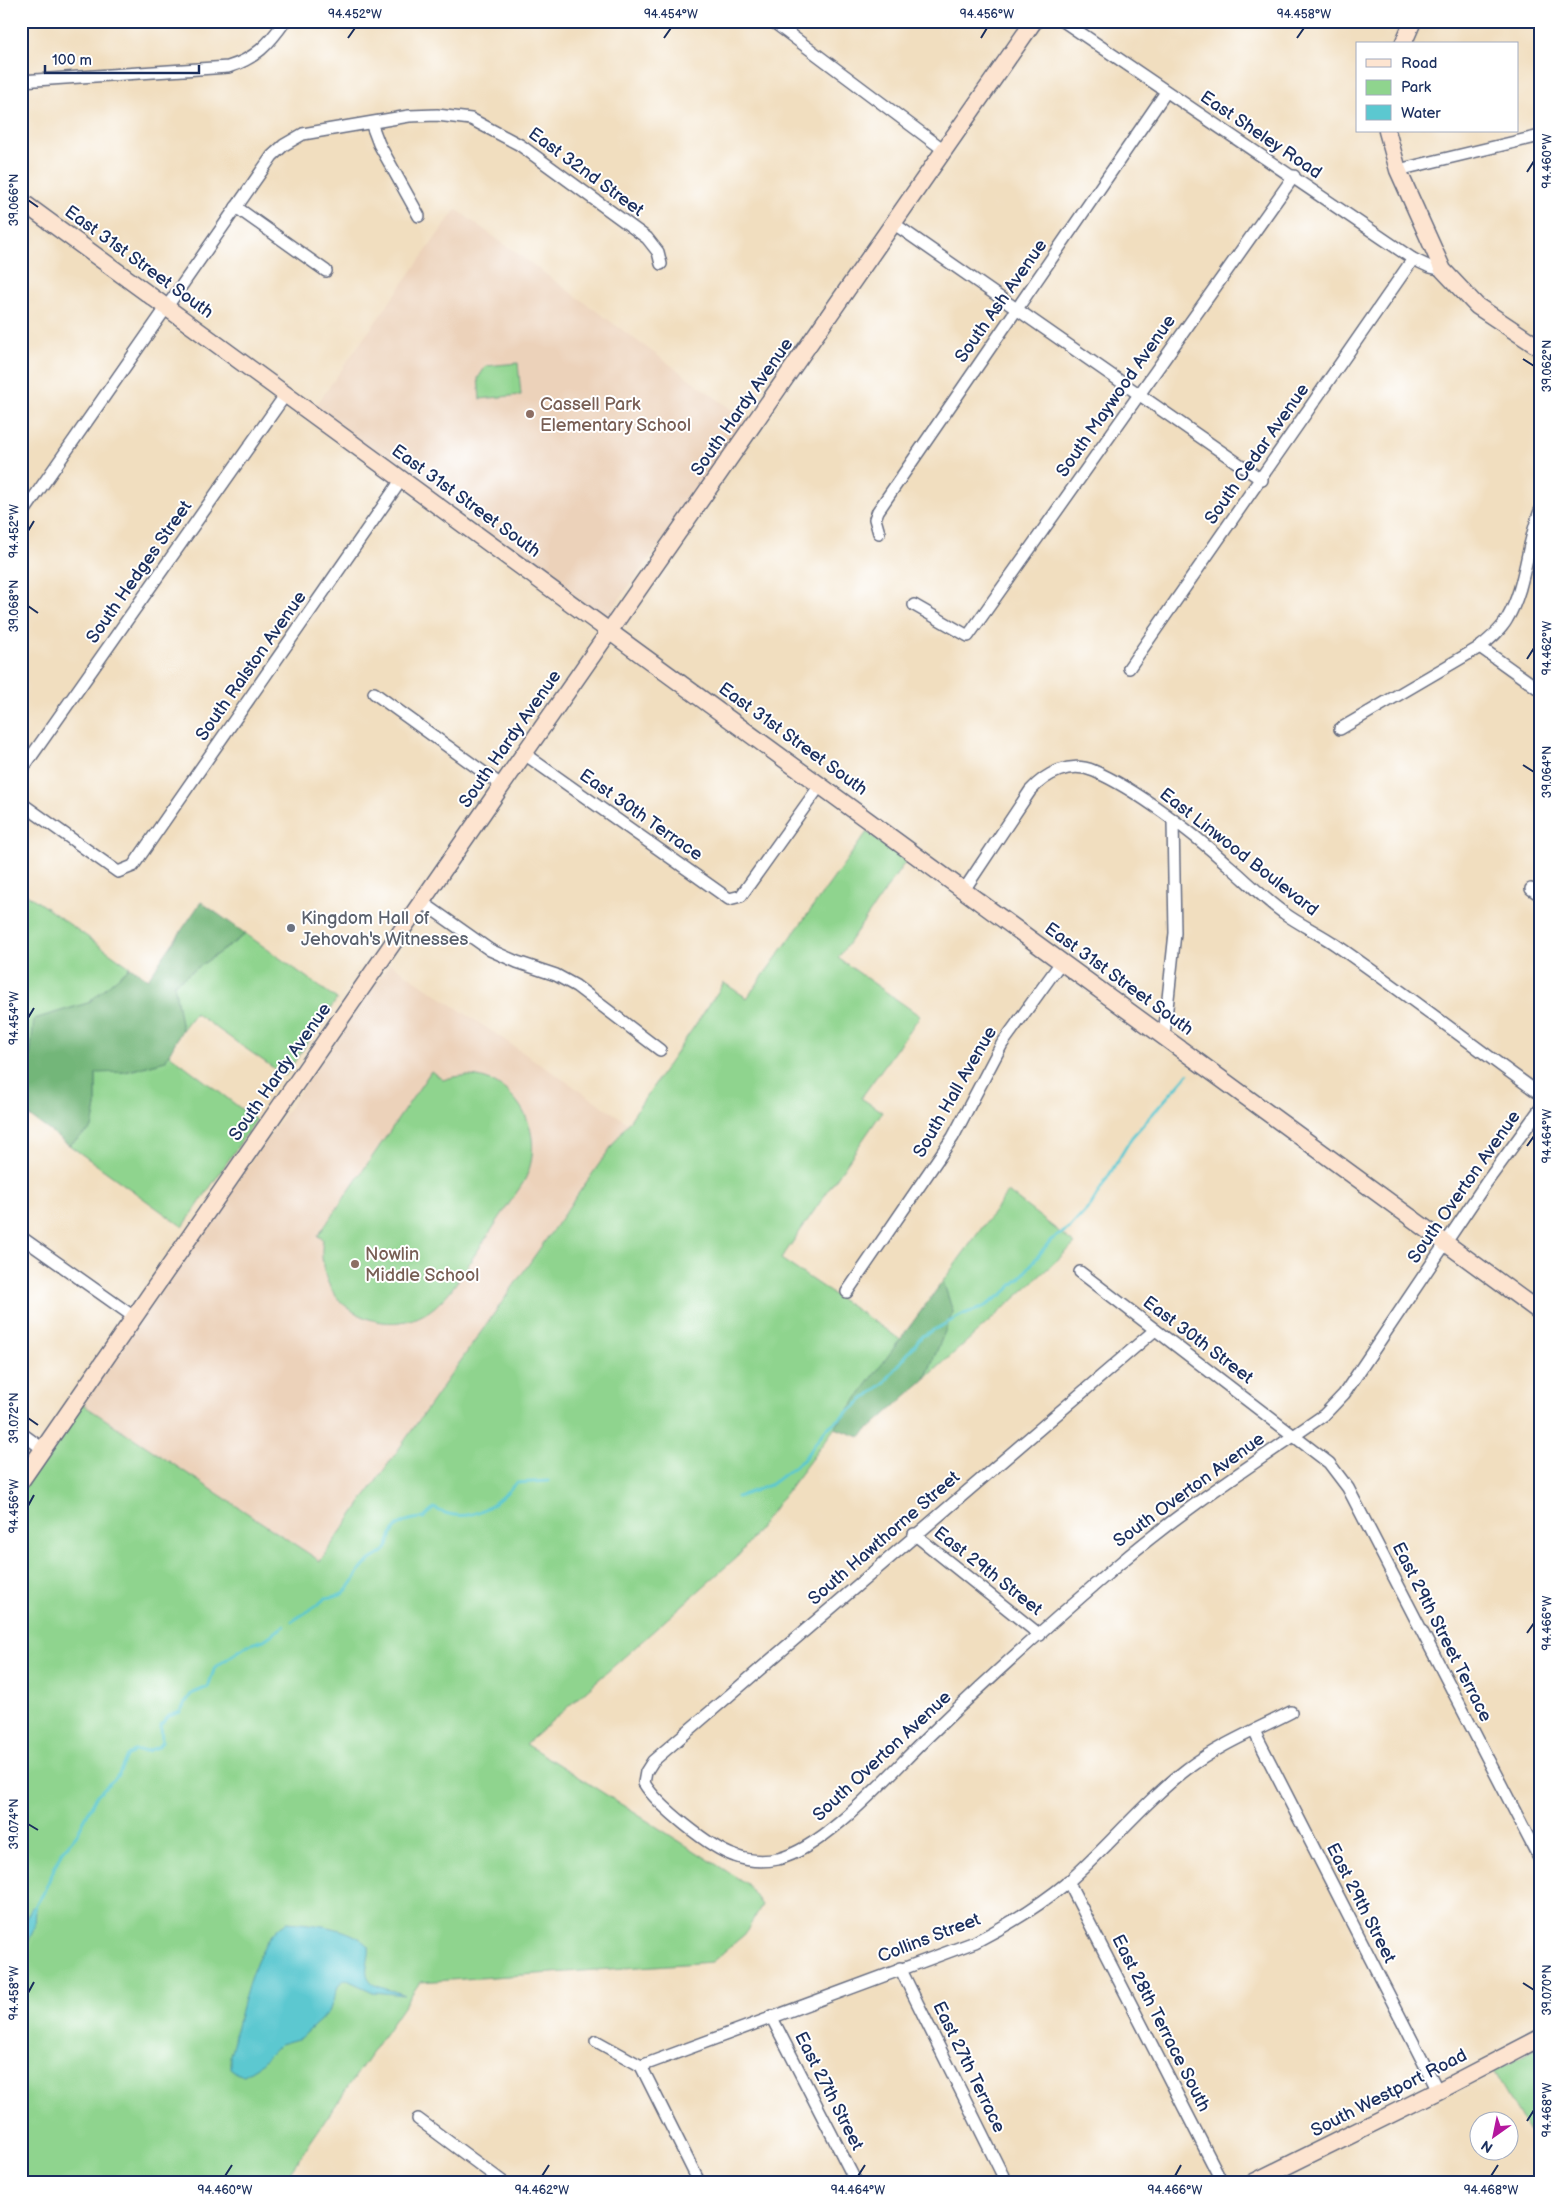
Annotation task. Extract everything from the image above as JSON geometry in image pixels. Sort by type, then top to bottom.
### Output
[{"type":"street","points":[[21,81],[228,66],[242,62],[259,53],[285,21]]},
{"type":"street","points":[[772,21],[944,150]]},
{"type":"street","name":"South Hardy Avenue","points":[[21,1481],[523,753],[1034,21]]},
{"type":"street","name":"East Sheley Road","points":[[1063,21],[1166,92],[1294,176],[1413,260],[1443,270]]},
{"type":"street","points":[[1404,42],[1413,21]]},
{"type":"street","name":"South Ash Avenue","points":[[879,533],[875,519],[878,511],[1166,92]]},
{"type":"street","name":"East 32nd Street","points":[[21,516],[272,156],[284,145],[303,134],[409,116],[437,115],[476,121],[520,145],[647,238],[658,252],[661,264]]},
{"type":"street","points":[[371,123],[379,144],[419,216]]},
{"type":"street","points":[[1387,132],[1398,170],[1443,270],[1476,306],[1540,348]]},
{"type":"street","points":[[1398,170],[1540,136]]},
{"type":"street","name":"South Maywood Avenue","points":[[914,605],[968,636],[1294,176]]},
{"type":"street","name":"East 31st Street South","points":[[21,201],[821,784],[1540,1312]]},
{"type":"street","points":[[236,207],[326,271]]},
{"type":"street","points":[[893,223],[1262,480]]},
{"type":"street","name":"South Cedar Avenue","points":[[1129,668],[1262,480],[1413,260]]},
{"type":"street","name":"South Hedges Street","points":[[21,771],[286,394]]},
{"type":"street","name":"South Ralston Avenue","points":[[21,803],[118,872],[133,866],[402,479]]},
{"type":"street","points":[[1340,729],[1480,647],[1507,620],[1517,598],[1529,540],[1540,511]]},
{"type":"street","points":[[1480,647],[1540,690]]},
{"type":"street","points":[[374,693],[501,785]]},
{"type":"street","name":"East 30th Terrace","points":[[523,753],[729,899],[741,896],[821,784]]},
{"type":"street","name":"East Linwood Boulevard","points":[[964,890],[1030,791],[1040,781],[1052,773],[1065,768],[1080,768],[1093,771],[1135,794],[1173,821],[1222,859],[1283,913],[1334,944],[1540,1094]]},
{"type":"street","points":[[1164,1036],[1175,933],[1173,821]]},
{"type":"street","points":[[422,902],[490,950],[517,962],[556,975],[576,986],[660,1050]]},
{"type":"street","name":"South Hall Avenue","points":[[847,1292],[953,1137],[1002,1044],[1062,961]]},
{"type":"street","name":"South Overton Avenue","points":[[773,1860],[792,1854],[824,1834],[847,1816],[935,1730],[1040,1634],[1168,1524],[1324,1415],[1344,1394],[1445,1243],[1540,1108]]},
{"type":"street","points":[[21,1237],[134,1318]]},
{"type":"street","name":"East 30th Street","points":[[1080,1272],[1295,1435]]},
{"type":"street","name":"South Hawthorne Street","points":[[773,1860],[748,1860],[720,1848],[661,1804],[651,1794],[644,1780],[653,1760],[914,1534],[1155,1330]]},
{"type":"street","points":[[21,1433],[43,1449]]},
{"type":"street","name":"East 29th Street Terrace","points":[[1295,1435],[1329,1463],[1348,1488],[1540,1860]]},
{"type":"street","name":"East 29th Street","points":[[914,1534],[1040,1634]]},
{"type":"street","name":"Collins Street","points":[[641,2066],[982,1938],[1029,1911],[1068,1881],[1187,1768],[1218,1748],[1291,1712]]},
{"type":"street","name":"East 29th Street","points":[[1254,1731],[1438,2091]]},
{"type":"street","name":"East 28th Terrace South","points":[[1068,1881],[1222,2182]]},
{"type":"street","name":"East 27th Terrace","points":[[900,1968],[1006,2182]]},
{"type":"street","name":"East 27th Street","points":[[771,2016],[856,2182]]},
{"type":"street","name":"South Westport Road","points":[[1254,2182],[1540,2038]]},
{"type":"street","points":[[596,2041],[641,2066],[699,2182]]},
{"type":"street","points":[[418,2119],[503,2182]]},
{"type":"shaded area","name":"Cassell Park Elementary School","points":[[456,209],[749,422],[613,608],[611,617],[603,617],[314,408]]},
{"type":"shaded area","name":"Nowlin Middle School","points":[[390,963],[628,1123],[320,1562],[82,1404]]},
{"type":"green space","points":[[518,363],[521,395],[480,399],[478,378],[486,366]]},
{"type":"green space","points":[[867,832],[906,861],[838,958],[920,1016],[861,1098],[882,1112],[781,1259],[901,1340],[739,1555],[526,1744],[747,1884],[762,1905],[745,1934],[712,1962],[420,1982],[283,2182],[21,2182],[21,1492],[82,1404],[320,1561],[628,1123],[724,983],[747,998]]},
{"type":"green space","points":[[21,890],[130,967],[88,1003],[35,1019],[30,1058],[21,1063]]},
{"type":"green space","points":[[201,902],[246,934],[174,984],[182,1030],[165,1061],[125,1072],[96,1073],[96,1106],[92,1128],[69,1145],[21,1110],[21,1063],[30,1058],[34,1019],[88,1003],[130,967],[148,979]]},
{"type":"green space","points":[[246,934],[337,999],[285,1076],[195,1013],[182,1030],[174,984]]},
{"type":"green space","points":[[169,1054],[256,1120],[183,1227],[69,1145],[92,1128],[96,1106],[96,1072],[126,1072],[165,1061]]},
{"type":"green space","points":[[431,1071],[443,1080],[466,1076],[486,1079],[504,1089],[518,1103],[528,1121],[532,1141],[531,1162],[523,1183],[451,1290],[440,1302],[430,1311],[419,1317],[407,1321],[382,1322],[358,1314],[340,1301],[334,1293],[323,1267],[323,1239],[318,1236]]},
{"type":"green space","points":[[1008,1192],[1075,1244],[925,1379],[953,1312],[943,1281]]},
{"type":"green space","points":[[943,1281],[953,1312],[925,1379],[860,1437],[835,1428]]},
{"type":"green space","points":[[1540,2046],[1540,2139],[1527,2130],[1518,2115],[1518,2110],[1515,2110],[1493,2072]]},
{"type":"water","points":[[32,1907],[36,1908],[35,1927],[21,1957],[25,1923]]},
{"type":"water","points":[[287,1922],[331,1928],[361,1940],[369,1946],[367,1974],[369,1979],[379,1987],[405,1995],[373,1992],[345,1979],[339,1984],[329,2012],[301,2038],[280,2044],[257,2067],[244,2075],[238,2074],[230,2068],[230,2055],[249,1982],[256,1962],[265,1945],[275,1931]]},
{"type":"waterway","points":[[737,1497],[770,1485],[803,1460],[825,1430],[884,1383],[922,1336],[964,1314],[982,1308],[1003,1294],[1021,1277],[1051,1240],[1070,1228],[1091,1205],[1132,1137],[1188,1074]]},
{"type":"waterway","points":[[292,1621],[315,1607],[325,1598],[341,1594],[346,1590],[367,1563],[386,1549],[397,1526],[410,1520],[424,1518],[434,1508],[446,1513],[469,1515],[479,1512],[499,1500],[516,1483],[549,1481]]},
{"type":"waterway","points":[[32,1911],[43,1894],[61,1853],[77,1834],[97,1795],[119,1774],[126,1758],[134,1751],[147,1751],[158,1747],[162,1742],[161,1725],[169,1716],[180,1712],[191,1694],[208,1687],[215,1667],[248,1645],[264,1640],[284,1626]]},
{"type":"place","name":"Cassell Park Elementary School","points":[[530,414]]},
{"type":"place","name":"Kingdom Hall of Jehovah's Witnesses","points":[[291,928]]},
{"type":"place","name":"Nowlin Middle School","points":[[355,1264]]}]
